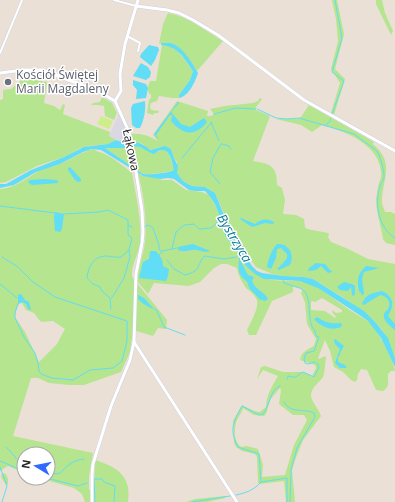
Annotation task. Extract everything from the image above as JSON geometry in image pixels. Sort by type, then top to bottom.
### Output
[{"type":"street","points":[[0,54],[22,0]]},
{"type":"street","points":[[114,0],[136,6],[179,13],[193,20],[218,35],[304,100],[395,151]]},
{"type":"street","points":[[0,73],[23,70],[42,70],[98,91],[115,101],[121,89],[121,71],[127,36],[138,0]]},
{"type":"street","points":[[127,36],[140,43],[138,51]]},
{"type":"street","name":"Łąkowa","points":[[92,502],[93,464],[111,406],[130,360],[134,342],[136,274],[143,232],[131,140],[115,101]]},
{"type":"street","points":[[134,342],[237,502]]},
{"type":"shaded area","points":[[119,113],[128,133],[131,148],[109,136]]},
{"type":"green space","points":[[332,0],[337,0],[344,34],[335,69],[345,79],[334,115],[331,113],[340,83],[331,69],[338,41],[336,19]]},
{"type":"green space","points":[[376,0],[382,0],[385,13],[393,31],[391,35],[376,4]]},
{"type":"green space","points":[[168,13],[182,17],[223,41],[197,71],[178,47],[161,43],[159,44],[163,24]]},
{"type":"green space","points":[[162,45],[168,46],[176,51],[193,71],[190,80],[179,95],[179,98],[159,96],[157,101],[151,103],[151,110],[159,111],[153,115],[147,113],[149,100],[151,98],[148,86],[150,81],[156,81]]},
{"type":"green space","points":[[24,78],[47,82],[44,103],[54,106],[60,110],[63,104],[65,105],[63,114],[110,132],[109,136],[116,140],[108,144],[89,146],[79,149],[64,157],[37,166],[6,182],[0,183],[0,100],[3,99],[3,90],[11,89]]},
{"type":"green space","points":[[102,97],[112,103],[117,113],[114,120],[105,116],[104,106],[91,105],[93,103],[100,102]]},
{"type":"green space","points":[[260,98],[262,99],[256,107],[256,110],[270,116],[253,161],[264,163],[274,169],[277,178],[277,185],[282,188],[285,200],[283,214],[296,215],[304,219],[305,227],[307,229],[328,233],[328,237],[331,242],[368,259],[395,264],[395,358],[387,337],[381,328],[354,305],[313,279],[272,274],[256,267],[234,236],[215,193],[205,187],[192,186],[183,181],[177,173],[177,162],[171,149],[161,147],[149,150],[143,144],[132,141],[132,134],[139,134],[158,141],[153,135],[177,101],[208,111],[207,116],[211,116],[214,114],[210,109],[253,103],[258,101]]},
{"type":"green space","points":[[309,105],[374,142],[373,144],[380,151],[386,164],[382,203],[385,212],[395,214],[395,245],[386,243],[383,239],[376,204],[381,172],[379,162],[368,146],[350,135],[322,125],[312,132],[301,125],[276,119],[298,119]]},
{"type":"green space","points":[[101,116],[113,121],[109,129],[97,124]]},
{"type":"green space","points":[[133,145],[154,152],[166,150],[175,170],[143,174],[105,148],[120,148]]},
{"type":"green space","points":[[94,149],[114,159],[132,173],[138,208],[140,244],[132,277],[167,320],[166,329],[158,328],[153,336],[133,330],[130,352],[121,372],[84,385],[49,383],[38,378],[31,378],[13,436],[93,453],[89,476],[89,490],[94,489],[95,460],[110,466],[125,479],[128,485],[128,502],[85,502],[82,494],[74,488],[56,483],[56,446],[16,446],[16,470],[8,466],[0,471],[0,189],[16,185],[39,171],[60,164]],"holes":[[[22,303],[26,310],[34,313],[41,322],[53,321],[65,329],[57,344],[39,362],[25,332],[15,317],[16,310],[19,304]]]},
{"type":"green space","points":[[137,173],[143,176],[154,177],[162,180],[172,180],[186,190],[202,192],[209,195],[217,209],[226,235],[244,261],[244,264],[255,273],[265,278],[304,281],[321,290],[368,321],[376,330],[389,353],[395,371],[391,371],[388,374],[388,385],[383,391],[376,390],[367,370],[361,369],[355,382],[334,367],[330,351],[325,340],[318,358],[319,359],[325,356],[326,358],[324,375],[311,393],[313,401],[321,416],[303,440],[295,460],[292,470],[295,502],[286,502],[284,481],[258,483],[257,457],[255,454],[242,451],[236,447],[234,443],[233,421],[242,405],[254,411],[260,412],[266,407],[268,395],[278,376],[263,370],[257,379],[261,367],[265,366],[283,372],[304,372],[312,376],[316,368],[315,365],[300,360],[303,353],[314,346],[316,339],[307,324],[305,302],[301,293],[303,289],[293,286],[293,292],[272,301],[256,335],[249,335],[247,330],[256,311],[257,300],[246,288],[239,276],[237,268],[227,264],[221,264],[214,268],[200,282],[189,286],[154,283],[148,294],[137,281],[146,232],[142,188]],"holes":[[[322,298],[342,310],[342,312],[336,313],[333,310],[332,312],[336,317],[335,318],[325,311],[311,310],[311,302],[315,302]],[[280,388],[279,404],[293,415],[304,415],[307,420],[294,445],[285,475],[262,477],[263,465],[258,449],[247,446],[241,447],[235,436],[235,426],[243,408],[254,415],[264,416],[270,400]]]},
{"type":"green space","points":[[2,473],[6,474],[8,479],[8,484],[6,485],[1,477]]},
{"type":"green space","points":[[226,496],[225,498],[207,502],[186,502],[195,499]]},
{"type":"water","points":[[161,43],[170,43],[183,51],[198,73],[191,88],[183,97],[179,98],[179,95],[190,80],[193,71],[176,50],[161,45]]},
{"type":"water","points":[[149,45],[158,47],[159,50],[151,66],[140,57]]},
{"type":"water","points":[[141,63],[148,67],[151,72],[150,77],[146,80],[133,76]]},
{"type":"water","points":[[133,80],[146,84],[148,88],[146,98],[136,99],[137,90],[133,85]]},
{"type":"water","points":[[145,101],[143,122],[140,128],[136,128],[132,125],[131,108],[133,104]]},
{"type":"water","points":[[178,102],[179,103],[171,112],[181,124],[190,127],[204,118],[207,122],[198,130],[189,132],[176,126],[171,121],[172,115],[170,115],[156,135],[158,139],[154,134]]},
{"type":"water","points":[[116,140],[121,142],[140,143],[150,150],[165,146],[171,149],[178,166],[177,173],[183,181],[192,186],[205,187],[215,193],[233,237],[252,266],[257,271],[283,276],[313,279],[364,311],[388,338],[395,358],[395,367],[381,338],[368,321],[318,288],[300,281],[264,279],[255,274],[245,265],[240,255],[240,260],[248,275],[254,277],[252,281],[253,284],[268,299],[265,301],[259,299],[250,289],[240,273],[238,252],[225,235],[216,206],[205,191],[189,190],[174,179],[160,179],[143,176],[101,150],[92,149],[60,164],[36,172],[14,185],[0,188],[0,184],[6,184],[31,170],[64,157],[84,147],[108,144]],"holes":[[[131,146],[140,147],[153,154],[161,150],[165,150],[171,157],[174,170],[159,174],[143,174],[105,148],[126,148]]]},
{"type":"water","points":[[70,167],[81,179],[81,181],[78,182],[75,180],[68,170]]},
{"type":"water","points":[[30,180],[56,180],[58,183],[32,185],[28,182]]},
{"type":"water","points":[[55,212],[64,214],[62,229],[60,232],[55,231]]},
{"type":"water","points":[[241,218],[255,224],[264,220],[274,222],[273,224],[265,223],[252,227],[240,219]]},
{"type":"water","points":[[193,244],[210,251],[178,250],[178,247]]},
{"type":"water","points":[[277,244],[285,245],[290,250],[292,257],[290,265],[279,270],[277,269],[287,258],[287,254],[281,248],[277,249],[276,258],[271,269],[267,267],[270,255]]},
{"type":"water","points":[[150,251],[156,251],[162,259],[163,266],[169,269],[166,281],[139,278],[143,262],[149,259]]},
{"type":"water","points":[[316,263],[325,264],[332,272],[328,273],[321,266],[316,270],[308,271],[309,268]]},
{"type":"water","points":[[366,266],[379,268],[364,272],[362,279],[364,293],[362,296],[359,291],[358,281],[359,275]]},
{"type":"water","points":[[344,282],[355,286],[354,296],[352,295],[351,287],[348,291],[340,290],[337,287]]},
{"type":"water","points":[[382,291],[389,296],[392,302],[392,308],[388,316],[395,324],[395,330],[384,319],[384,314],[389,306],[387,298],[380,295],[364,305],[362,304],[367,296]]},
{"type":"water","points":[[21,294],[25,300],[29,302],[31,310],[28,309],[26,304],[22,302],[18,304],[18,295]]},
{"type":"water","points":[[138,295],[144,298],[154,309],[140,301],[138,299]]},
{"type":"water","points":[[317,317],[326,322],[341,323],[342,325],[341,327],[334,329],[326,328],[314,319]]},
{"type":"water","points":[[335,339],[344,346],[338,357],[338,362],[345,365],[347,368],[340,368],[335,363],[340,349],[335,344]]},
{"type":"waterway","points":[[332,114],[344,81],[332,72],[342,38],[335,0]]},
{"type":"waterway","points":[[214,114],[236,108],[255,109]]},
{"type":"waterway","points":[[257,109],[276,118],[299,118],[354,134],[377,151],[382,164],[384,176],[378,194],[379,216],[385,229],[395,238]]},
{"type":"waterway","points":[[325,126],[331,118]]},
{"type":"waterway","points":[[211,122],[219,141]]},
{"type":"waterway","points":[[182,158],[211,123]]},
{"type":"waterway","points":[[220,184],[210,172],[213,158],[221,144]]},
{"type":"waterway","points":[[222,144],[229,146],[231,149]]},
{"type":"waterway","points":[[0,206],[55,213]]},
{"type":"waterway","points":[[64,214],[108,210],[128,220],[128,225],[132,227]]},
{"type":"waterway","name":"Bystrzyca","points":[[172,249],[176,232],[184,225],[194,224],[199,229],[211,228],[220,220]]},
{"type":"waterway","points":[[144,227],[148,225],[153,228],[159,249],[162,252],[159,255]]},
{"type":"waterway","points":[[111,309],[110,298],[102,291],[100,287],[93,284],[87,278],[90,266],[94,260],[105,256],[121,257],[129,250],[132,238],[128,235],[128,226]]},
{"type":"waterway","points":[[162,251],[177,248]]},
{"type":"waterway","points":[[111,298],[124,278],[130,257],[129,250]]},
{"type":"waterway","name":"Bystrzyca","points":[[167,260],[174,269],[185,275],[195,271],[205,256],[224,259],[236,257]]},
{"type":"waterway","points":[[2,257],[18,267],[33,282],[55,297],[127,321],[127,341],[122,361],[113,368],[90,370],[73,380],[52,378],[41,374],[35,353],[24,337],[15,318],[18,304]]},
{"type":"waterway","points":[[283,280],[284,283],[302,289],[306,292],[308,297],[310,322],[316,336],[319,337],[314,351],[306,353],[304,359],[305,363],[308,364],[315,362]]},
{"type":"waterway","points":[[0,284],[17,298]]},
{"type":"waterway","points":[[154,309],[157,311],[164,327],[185,335]]},
{"type":"waterway","points":[[287,379],[288,376],[296,377],[303,372],[314,377],[319,367],[317,363]]},
{"type":"waterway","points":[[236,495],[250,491],[261,482],[259,454],[238,447],[235,441],[233,426],[236,417],[242,406],[259,415],[263,414],[274,391],[280,386]]},
{"type":"waterway","points":[[284,402],[290,408],[314,413],[315,417],[297,448],[291,470],[290,502]]},
{"type":"waterway","points":[[6,447],[16,458]]},
{"type":"waterway","points":[[56,474],[60,473],[71,463],[84,459]]},
{"type":"waterway","points":[[0,461],[16,468]]},
{"type":"waterway","points":[[0,467],[7,486],[2,502]]},
{"type":"waterway","points":[[261,482],[287,478],[287,502]]},
{"type":"waterway","points":[[95,502],[94,479],[102,479],[104,482],[115,486],[114,502]]},
{"type":"waterway","points":[[56,480],[78,486],[87,483]]},
{"type":"waterway","points":[[192,502],[230,496]]},
{"type":"place","name":"Kościół Świętej Marii Magdaleny","points":[[8,82]]}]
